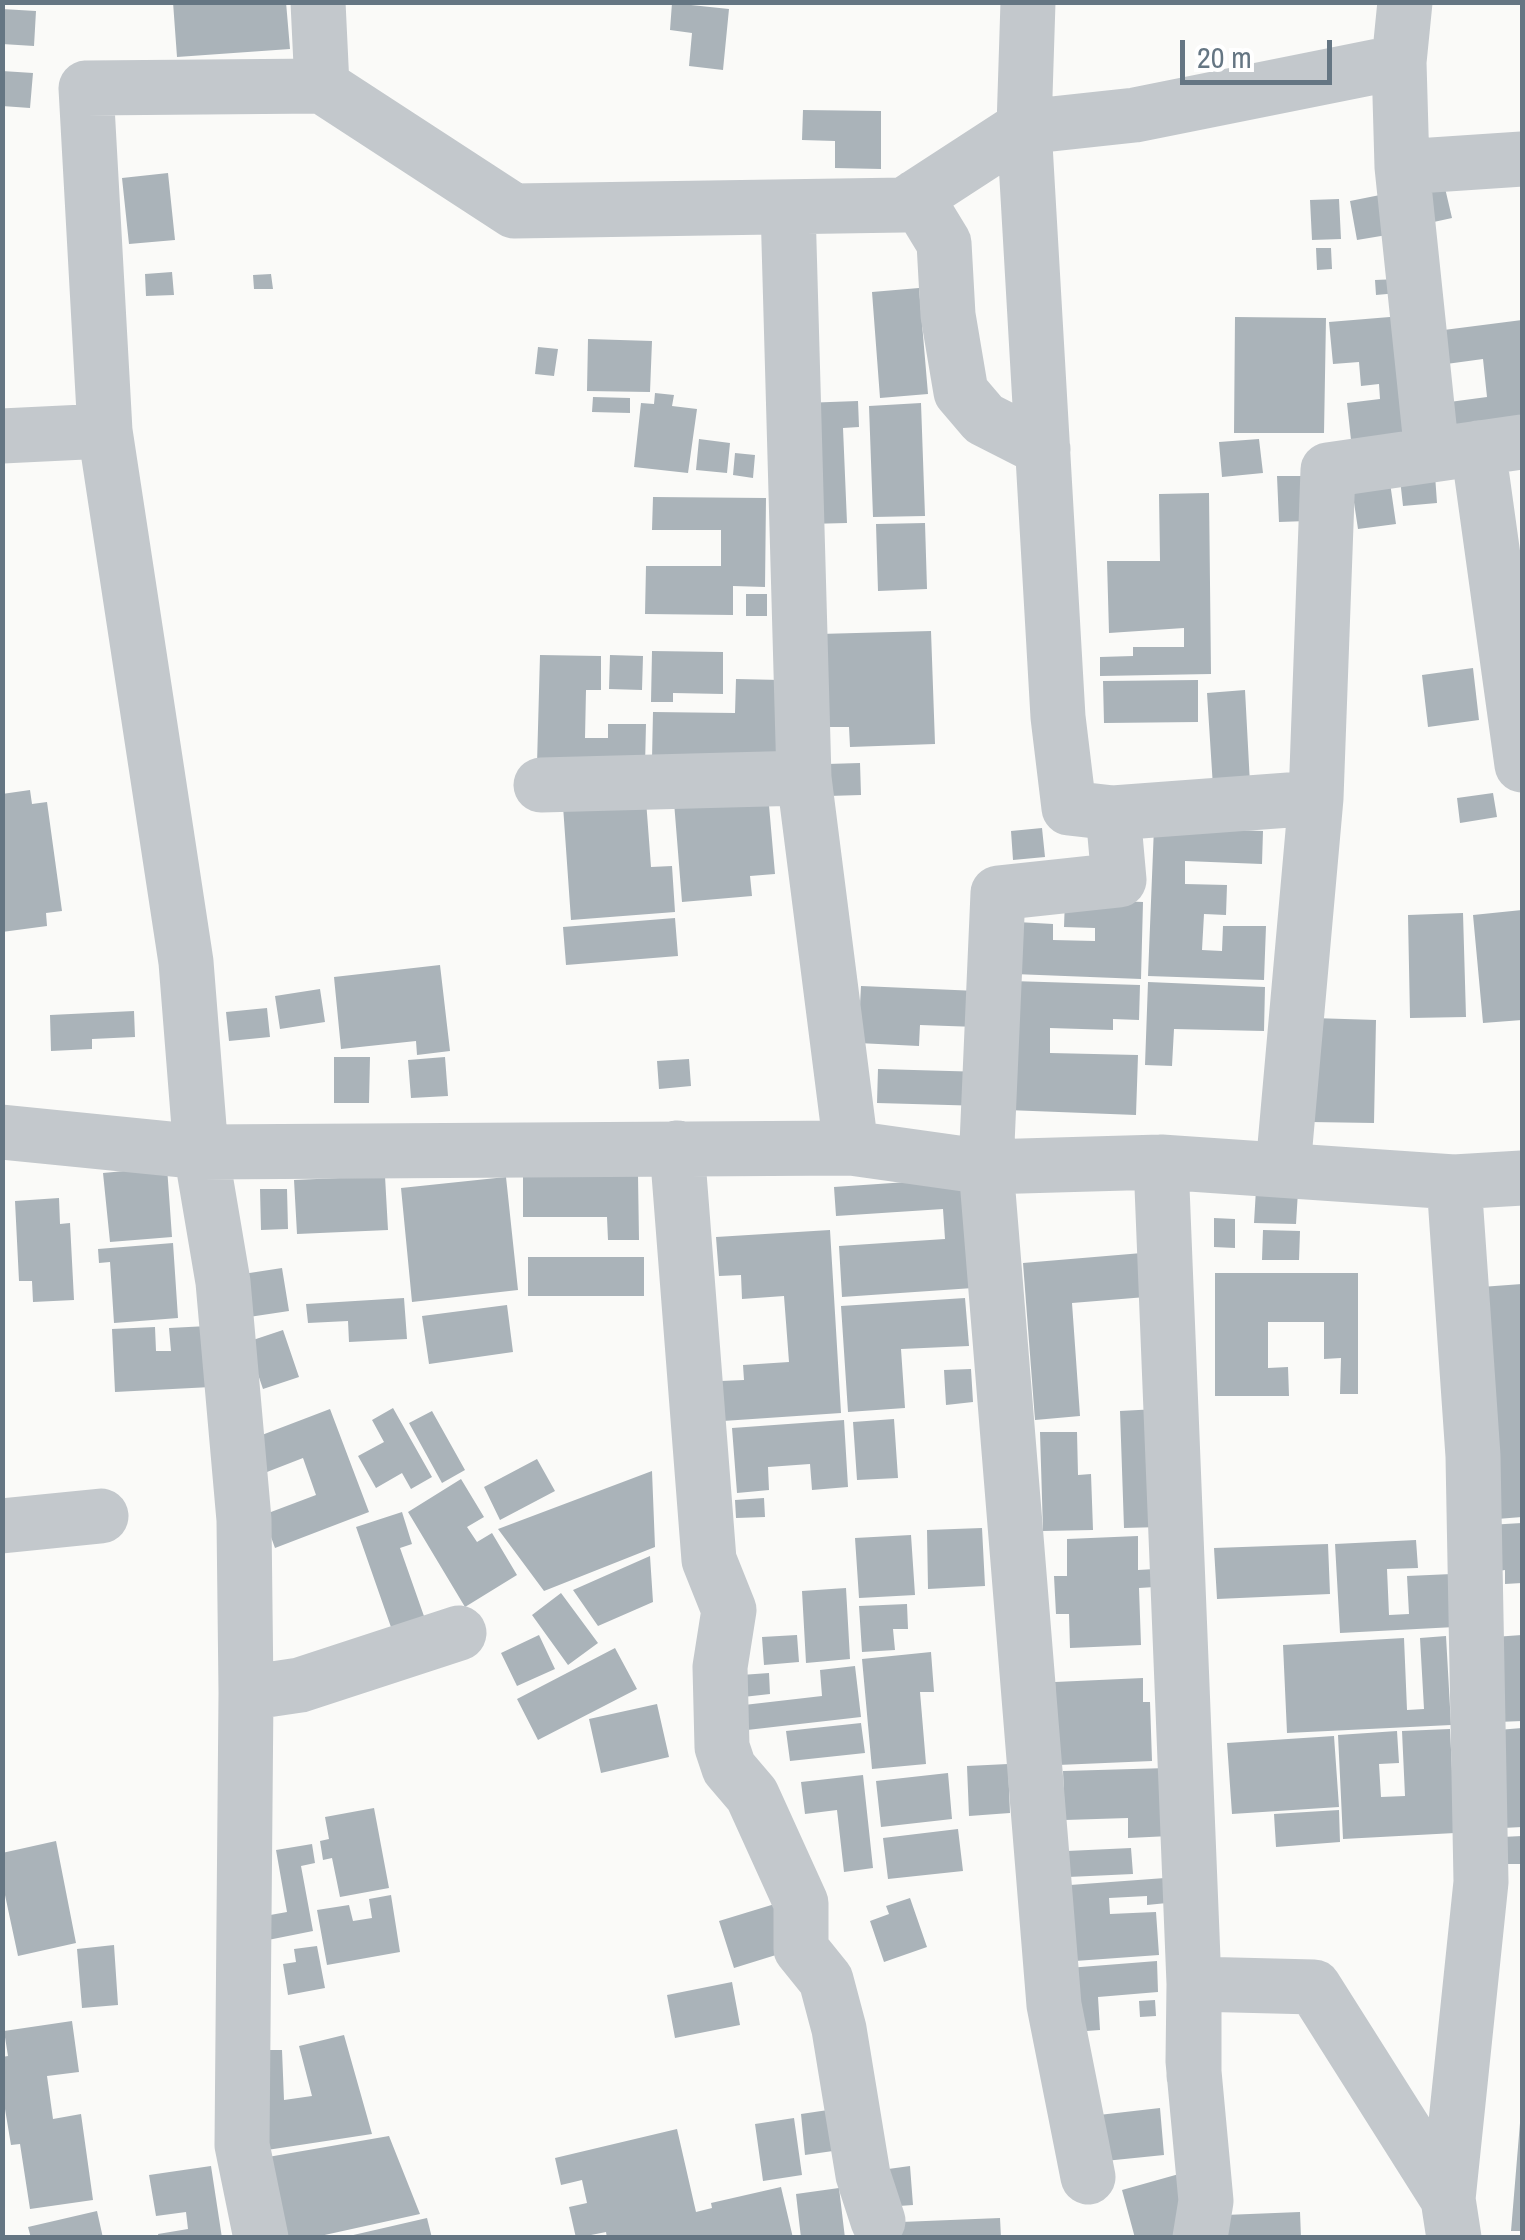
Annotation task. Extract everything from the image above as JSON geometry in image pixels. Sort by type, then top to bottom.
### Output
[{"type":"street","points":[[318,2],[322,86]]},
{"type":"street","points":[[1028,2],[1024,127],[1058,717],[1069,808],[1114,813],[1316,798]]},
{"type":"street","points":[[1404,2],[1399,62],[1402,167],[1478,448],[1522,765]]},
{"type":"street","points":[[261,2238],[242,2145],[244,1520],[223,1282],[201,1152],[186,962],[105,430],[86,88],[322,86],[514,211],[904,205],[1024,127],[1135,115],[1399,62]]},
{"type":"street","points":[[1402,167],[1522,159]]},
{"type":"street","points":[[916,197],[944,244],[948,315],[961,392],[984,419],[1043,448]]},
{"type":"street","points":[[788,207],[804,778],[851,1148]]},
{"type":"street","points":[[2,436],[105,430]]},
{"type":"street","points":[[1283,1168],[1316,798],[1328,470],[1478,448]]},
{"type":"street","points":[[541,786],[804,778]]},
{"type":"street","points":[[1088,2177],[1054,2005],[986,1168],[998,893],[1118,880],[1114,813]]},
{"type":"street","points":[[2,1132],[201,1152],[851,1148],[986,1168],[1161,1162],[1454,1182],[1522,1178]]},
{"type":"street","points":[[677,1148],[709,1560],[728,1610],[720,1667],[722,1747],[729,1768],[752,1795],[801,1903],[801,1949],[826,1980],[864,2174],[878,2221]]},
{"type":"street","points":[[1161,1162],[1194,1984],[1194,2076],[1206,2201],[1200,2238]]},
{"type":"street","points":[[1451,2218],[1481,1882],[1473,1456],[1454,1182]]},
{"type":"street","points":[[2,1526],[101,1516]]},
{"type":"street","points":[[246,1693],[300,1685],[459,1633]]},
{"type":"street","points":[[1194,1984],[1314,1987],[1451,2218]]},
{"type":"building","points":[[173,2],[286,2],[290,49],[177,57]]},
{"type":"building","points":[[672,3],[729,9],[723,70],[689,66],[692,33],[670,30]]},
{"type":"building","points":[[2,9],[36,11],[34,46],[2,44]]},
{"type":"building","points":[[2,71],[33,73],[30,108],[2,106]]},
{"type":"building","points":[[803,110],[881,111],[881,169],[835,168],[835,141],[802,140]]},
{"type":"building","points":[[168,173],[175,240],[129,244],[122,178]]},
{"type":"building","points":[[1445,188],[1452,218],[1420,225],[1414,195]]},
{"type":"building","points":[[1380,195],[1387,235],[1357,240],[1350,201]]},
{"type":"building","points":[[1339,199],[1341,239],[1312,240],[1310,200]]},
{"type":"building","points":[[1316,248],[1331,248],[1332,269],[1317,270]]},
{"type":"building","points":[[172,272],[174,295],[146,296],[145,274]]},
{"type":"building","points":[[271,274],[273,289],[254,289],[253,275]]},
{"type":"building","points":[[1398,279],[1398,293],[1376,295],[1375,280]]},
{"type":"building","points":[[919,288],[928,394],[880,398],[872,292]]},
{"type":"building","points":[[1402,316],[1414,435],[1351,440],[1347,403],[1380,399],[1379,384],[1361,386],[1359,362],[1333,364],[1329,322]]},
{"type":"building","points":[[1235,317],[1326,318],[1324,433],[1234,433]]},
{"type":"building","points":[[1522,320],[1522,422],[1447,433],[1442,403],[1487,397],[1483,359],[1439,365],[1436,331]]},
{"type":"building","points":[[588,339],[652,341],[650,392],[587,391]]},
{"type":"building","points":[[538,347],[558,349],[554,376],[535,374]]},
{"type":"building","points":[[655,393],[674,395],[672,406],[697,409],[688,473],[634,467],[641,403],[654,404]]},
{"type":"building","points":[[593,397],[630,398],[630,413],[592,412]]},
{"type":"building","points":[[858,401],[859,427],[843,428],[847,523],[808,524],[803,403]]},
{"type":"building","points":[[921,403],[925,516],[873,517],[869,406]]},
{"type":"building","points":[[699,439],[730,443],[727,473],[696,470]]},
{"type":"building","points":[[1259,439],[1263,473],[1222,477],[1219,442]]},
{"type":"building","points":[[735,453],[755,455],[753,478],[733,475]]},
{"type":"building","points":[[1388,469],[1396,524],[1358,529],[1350,476]]},
{"type":"building","points":[[1435,475],[1437,503],[1403,506],[1400,479]]},
{"type":"building","points":[[1277,476],[1304,476],[1307,521],[1279,522]]},
{"type":"building","points":[[1209,493],[1211,674],[1100,676],[1100,657],[1133,656],[1133,647],[1184,647],[1184,628],[1109,633],[1107,561],[1160,561],[1159,494]]},
{"type":"building","points":[[653,497],[766,498],[765,587],[733,586],[733,615],[645,614],[646,566],[721,566],[721,530],[652,530]]},
{"type":"building","points":[[925,523],[927,589],[878,591],[876,524]]},
{"type":"building","points":[[746,594],[767,594],[767,616],[746,616]]},
{"type":"building","points":[[931,631],[935,744],[850,747],[849,727],[823,727],[819,634]]},
{"type":"building","points":[[652,651],[723,652],[723,694],[673,693],[673,702],[651,702]]},
{"type":"building","points":[[540,655],[601,656],[601,690],[586,690],[585,738],[608,738],[608,724],[646,724],[645,766],[537,764]]},
{"type":"building","points":[[610,655],[643,656],[642,690],[609,689]]},
{"type":"building","points":[[1473,668],[1479,720],[1428,727],[1422,675]]},
{"type":"building","points":[[736,679],[781,680],[780,761],[652,759],[653,712],[735,713]]},
{"type":"building","points":[[1198,680],[1198,722],[1104,723],[1103,681]]},
{"type":"building","points":[[1245,690],[1250,784],[1213,787],[1207,693]]},
{"type":"building","points":[[860,763],[861,795],[828,796],[827,764]]},
{"type":"building","points":[[30,790],[32,804],[47,802],[62,911],[46,913],[47,926],[2,932],[2,794]]},
{"type":"building","points":[[1493,793],[1497,817],[1460,823],[1457,798]]},
{"type":"building","points":[[768,794],[775,874],[750,876],[752,896],[682,902],[674,802]]},
{"type":"building","points":[[646,800],[651,867],[672,866],[675,912],[571,920],[563,806]]},
{"type":"building","points":[[1154,827],[1263,831],[1262,864],[1185,861],[1185,884],[1227,885],[1226,915],[1204,914],[1202,950],[1222,951],[1223,926],[1266,926],[1264,980],[1148,976]]},
{"type":"building","points":[[1042,828],[1045,857],[1013,860],[1011,831]]},
{"type":"building","points":[[1065,899],[1143,902],[1141,979],[1014,974],[1017,922],[1053,924],[1053,940],[1095,941],[1095,928],[1064,927]]},
{"type":"building","points":[[1522,910],[1522,1020],[1483,1023],[1473,915]]},
{"type":"building","points":[[1463,913],[1466,1017],[1410,1018],[1408,915]]},
{"type":"building","points":[[675,918],[678,956],[566,965],[563,927]]},
{"type":"building","points":[[440,965],[450,1051],[417,1055],[416,1041],[341,1049],[334,977]]},
{"type":"building","points":[[1012,981],[1140,985],[1139,1020],[1113,1019],[1113,1030],[1050,1028],[1050,1053],[1138,1055],[1136,1115],[1007,1110]]},
{"type":"building","points":[[1148,982],[1265,987],[1264,1031],[1174,1029],[1172,1066],[1145,1065]]},
{"type":"building","points":[[861,986],[978,991],[977,1027],[920,1025],[919,1046],[858,1043]]},
{"type":"building","points":[[320,989],[325,1022],[280,1029],[275,996]]},
{"type":"building","points":[[267,1008],[270,1037],[229,1041],[226,1012]]},
{"type":"building","points":[[134,1011],[135,1037],[92,1039],[92,1049],[51,1051],[50,1015]]},
{"type":"building","points":[[1313,1018],[1376,1020],[1374,1123],[1310,1122]]},
{"type":"building","points":[[334,1057],[370,1057],[369,1103],[334,1103]]},
{"type":"building","points":[[445,1057],[448,1096],[411,1098],[408,1060]]},
{"type":"building","points":[[689,1059],[691,1086],[659,1089],[657,1061]]},
{"type":"building","points":[[878,1069],[985,1072],[984,1106],[877,1103]]},
{"type":"building","points":[[167,1167],[172,1237],[110,1242],[103,1173]]},
{"type":"building","points":[[638,1175],[639,1240],[608,1240],[607,1217],[523,1217],[523,1176]]},
{"type":"building","points":[[385,1176],[388,1230],[297,1234],[294,1180]]},
{"type":"building","points":[[506,1177],[518,1290],[412,1302],[401,1188]]},
{"type":"building","points":[[966,1178],[973,1288],[842,1297],[839,1246],[945,1239],[943,1209],[836,1216],[834,1187]]},
{"type":"building","points":[[260,1189],[287,1189],[288,1229],[261,1230]]},
{"type":"building","points":[[1256,1189],[1298,1191],[1296,1224],[1254,1223]]},
{"type":"building","points":[[59,1198],[60,1224],[70,1223],[74,1300],[33,1302],[32,1281],[19,1281],[15,1201]]},
{"type":"building","points":[[1214,1218],[1235,1219],[1235,1248],[1214,1247]]},
{"type":"building","points":[[830,1230],[841,1413],[723,1421],[721,1381],[744,1380],[743,1365],[789,1362],[784,1296],[742,1299],[741,1275],[719,1276],[716,1237]]},
{"type":"building","points":[[1263,1230],[1300,1231],[1299,1260],[1262,1260]]},
{"type":"building","points":[[173,1243],[178,1318],[114,1323],[110,1262],[99,1263],[98,1249]]},
{"type":"building","points":[[1142,1253],[1146,1297],[1072,1303],[1080,1416],[1035,1420],[1023,1263]]},
{"type":"building","points":[[528,1257],[644,1257],[644,1296],[528,1296]]},
{"type":"building","points":[[282,1268],[289,1311],[249,1317],[243,1274]]},
{"type":"building","points":[[1215,1273],[1358,1273],[1358,1394],[1340,1394],[1341,1358],[1324,1359],[1324,1322],[1268,1322],[1268,1368],[1288,1367],[1289,1396],[1215,1396]]},
{"type":"building","points":[[1522,1284],[1522,1517],[1497,1519],[1481,1287]]},
{"type":"building","points":[[404,1298],[407,1339],[349,1342],[348,1321],[308,1323],[306,1304]]},
{"type":"building","points":[[965,1298],[969,1346],[901,1349],[905,1408],[848,1412],[841,1306]]},
{"type":"building","points":[[507,1305],[513,1352],[429,1364],[422,1316]]},
{"type":"building","points":[[208,1326],[211,1387],[115,1392],[112,1329],[155,1327],[156,1351],[171,1351],[169,1328]]},
{"type":"building","points":[[283,1330],[299,1377],[263,1389],[247,1342]]},
{"type":"building","points":[[971,1369],[973,1402],[946,1405],[944,1370]]},
{"type":"building","points":[[393,1408],[432,1477],[411,1489],[402,1473],[376,1488],[358,1456],[384,1442],[372,1420]]},
{"type":"building","points":[[330,1409],[369,1512],[275,1548],[263,1515],[316,1495],[303,1458],[267,1472],[254,1438]]},
{"type":"building","points":[[1157,1409],[1161,1527],[1124,1528],[1120,1411]]},
{"type":"building","points":[[432,1411],[465,1470],[442,1483],[409,1423]]},
{"type":"building","points":[[894,1419],[898,1478],[857,1480],[853,1422]]},
{"type":"building","points":[[844,1420],[848,1487],[812,1490],[810,1464],[768,1467],[769,1490],[737,1493],[732,1428]]},
{"type":"building","points":[[1040,1432],[1077,1432],[1078,1475],[1091,1474],[1093,1530],[1043,1531]]},
{"type":"building","points":[[537,1459],[555,1491],[500,1520],[484,1487]]},
{"type":"building","points":[[652,1471],[655,1547],[544,1591],[498,1529]]},
{"type":"building","points":[[461,1479],[484,1517],[467,1527],[477,1542],[492,1533],[517,1575],[465,1607],[408,1512]]},
{"type":"building","points":[[764,1498],[765,1517],[736,1518],[735,1500]]},
{"type":"building","points":[[402,1512],[412,1544],[400,1548],[425,1619],[392,1630],[356,1527]]},
{"type":"building","points":[[1522,1523],[1522,1583],[1505,1584],[1505,1570],[1491,1572],[1488,1525]]},
{"type":"building","points":[[982,1528],[985,1586],[928,1589],[927,1530]]},
{"type":"building","points":[[911,1535],[915,1595],[859,1598],[855,1538]]},
{"type":"building","points":[[1138,1536],[1138,1570],[1155,1569],[1155,1587],[1139,1588],[1141,1645],[1070,1648],[1069,1614],[1056,1614],[1054,1576],[1067,1576],[1067,1539]]},
{"type":"building","points":[[1416,1540],[1418,1568],[1387,1569],[1389,1615],[1409,1614],[1407,1576],[1452,1574],[1455,1627],[1340,1633],[1335,1544]]},
{"type":"building","points":[[1328,1544],[1330,1594],[1217,1599],[1214,1548]]},
{"type":"building","points":[[650,1556],[653,1602],[598,1626],[573,1590]]},
{"type":"building","points":[[846,1588],[850,1659],[806,1663],[802,1591]]},
{"type":"building","points":[[561,1593],[598,1643],[568,1665],[532,1615]]},
{"type":"building","points":[[907,1604],[908,1629],[893,1629],[895,1650],[862,1652],[859,1606]]},
{"type":"building","points":[[539,1635],[555,1669],[517,1686],[501,1653]]},
{"type":"building","points":[[797,1635],[799,1662],[764,1665],[762,1637]]},
{"type":"building","points":[[1522,1635],[1522,1721],[1498,1722],[1494,1637]]},
{"type":"building","points":[[1446,1636],[1451,1725],[1287,1733],[1283,1645],[1404,1638],[1407,1710],[1424,1709],[1420,1638]]},
{"type":"building","points":[[615,1648],[637,1689],[538,1740],[517,1699]]},
{"type":"building","points":[[931,1652],[934,1692],[920,1692],[926,1764],[872,1769],[862,1659]]},
{"type":"building","points":[[855,1666],[861,1717],[747,1730],[744,1705],[822,1696],[820,1670]]},
{"type":"building","points":[[769,1673],[770,1694],[743,1697],[741,1675]]},
{"type":"building","points":[[1143,1678],[1143,1702],[1150,1702],[1152,1761],[1058,1765],[1055,1682]]},
{"type":"building","points":[[657,1704],[669,1757],[601,1773],[589,1719]]},
{"type":"building","points":[[861,1723],[865,1753],[790,1761],[786,1731]]},
{"type":"building","points":[[1522,1728],[1522,1827],[1503,1828],[1498,1730]]},
{"type":"building","points":[[1450,1729],[1455,1833],[1343,1839],[1338,1735],[1397,1731],[1399,1763],[1379,1764],[1381,1797],[1405,1796],[1402,1731]]},
{"type":"building","points":[[1334,1736],[1339,1807],[1232,1814],[1227,1743]]},
{"type":"building","points":[[1008,1764],[1010,1813],[969,1816],[967,1766]]},
{"type":"building","points":[[1168,1768],[1170,1836],[1128,1838],[1128,1818],[1065,1820],[1063,1771]]},
{"type":"building","points":[[948,1773],[952,1819],[881,1827],[876,1781]]},
{"type":"building","points":[[863,1775],[873,1868],[844,1872],[837,1810],[805,1814],[801,1782]]},
{"type":"building","points":[[374,1808],[389,1888],[340,1897],[332,1858],[323,1860],[320,1841],[329,1839],[325,1817]]},
{"type":"building","points":[[1339,1810],[1340,1842],[1276,1847],[1274,1814]]},
{"type":"building","points":[[958,1829],[963,1871],[888,1879],[883,1838]]},
{"type":"building","points":[[1522,1836],[1522,1864],[1502,1864],[1502,1837]]},
{"type":"building","points":[[56,1841],[76,1943],[18,1956],[2,1881],[2,1853]]},
{"type":"building","points":[[312,1844],[315,1863],[301,1866],[313,1931],[263,1941],[259,1917],[287,1912],[276,1850]]},
{"type":"building","points":[[1131,1848],[1133,1874],[1068,1877],[1067,1851]]},
{"type":"building","points":[[1165,1878],[1167,1903],[1147,1905],[1147,1896],[1109,1898],[1110,1914],[1156,1912],[1159,1955],[1075,1961],[1070,1885]]},
{"type":"building","points":[[391,1895],[400,1952],[327,1965],[317,1910],[349,1905],[353,1921],[372,1918],[369,1899]]},
{"type":"building","points":[[910,1898],[927,1947],[884,1962],[870,1921],[889,1914],[886,1906]]},
{"type":"building","points":[[778,1903],[792,1950],[734,1968],[719,1921]]},
{"type":"building","points":[[114,1945],[118,2005],[82,2008],[77,1949]]},
{"type":"building","points":[[317,1946],[325,1988],[288,1995],[283,1964],[296,1962],[294,1949]]},
{"type":"building","points":[[1157,1961],[1158,1992],[1098,1997],[1100,2030],[1073,2032],[1068,1968]]},
{"type":"building","points":[[732,1982],[740,2025],[675,2038],[667,1995]]},
{"type":"building","points":[[1155,2000],[1156,2016],[1140,2017],[1139,2001]]},
{"type":"building","points":[[72,2021],[79,2072],[47,2076],[53,2119],[81,2114],[93,2200],[30,2209],[20,2144],[11,2145],[2,2091],[2,2057],[8,2056],[4,2031]]},
{"type":"building","points":[[344,2035],[372,2134],[267,2150],[258,2050],[282,2050],[284,2100],[312,2096],[299,2046]]},
{"type":"building","points":[[1160,2108],[1164,2155],[1095,2162],[1090,2116]]},
{"type":"building","points":[[828,2110],[833,2151],[805,2155],[801,2114]]},
{"type":"building","points":[[794,2118],[802,2175],[763,2181],[755,2124]]},
{"type":"building","points":[[1520,2123],[1522,2231],[1511,2231]]},
{"type":"building","points":[[677,2129],[696,2212],[712,2208],[711,2203],[781,2187],[793,2238],[607,2238],[606,2232],[576,2238],[569,2207],[587,2203],[582,2180],[561,2185],[555,2158]]},
{"type":"building","points":[[389,2136],[420,2214],[311,2238],[284,2238],[268,2157]]},
{"type":"building","points":[[211,2166],[222,2238],[159,2238],[158,2234],[188,2229],[186,2212],[156,2216],[149,2175]]},
{"type":"building","points":[[910,2166],[913,2205],[885,2207],[881,2170]]},
{"type":"building","points":[[1179,2174],[1193,2229],[1163,2238],[1135,2238],[1122,2190]]},
{"type":"building","points":[[839,2188],[845,2238],[801,2238],[796,2194]]},
{"type":"building","points":[[97,2211],[103,2238],[31,2238],[28,2227]]},
{"type":"building","points":[[1300,2212],[1301,2238],[1226,2238],[1225,2215]]},
{"type":"building","points":[[427,2218],[432,2238],[349,2238],[349,2236]]},
{"type":"building","points":[[1000,2218],[1001,2238],[901,2238],[901,2222]]}]
